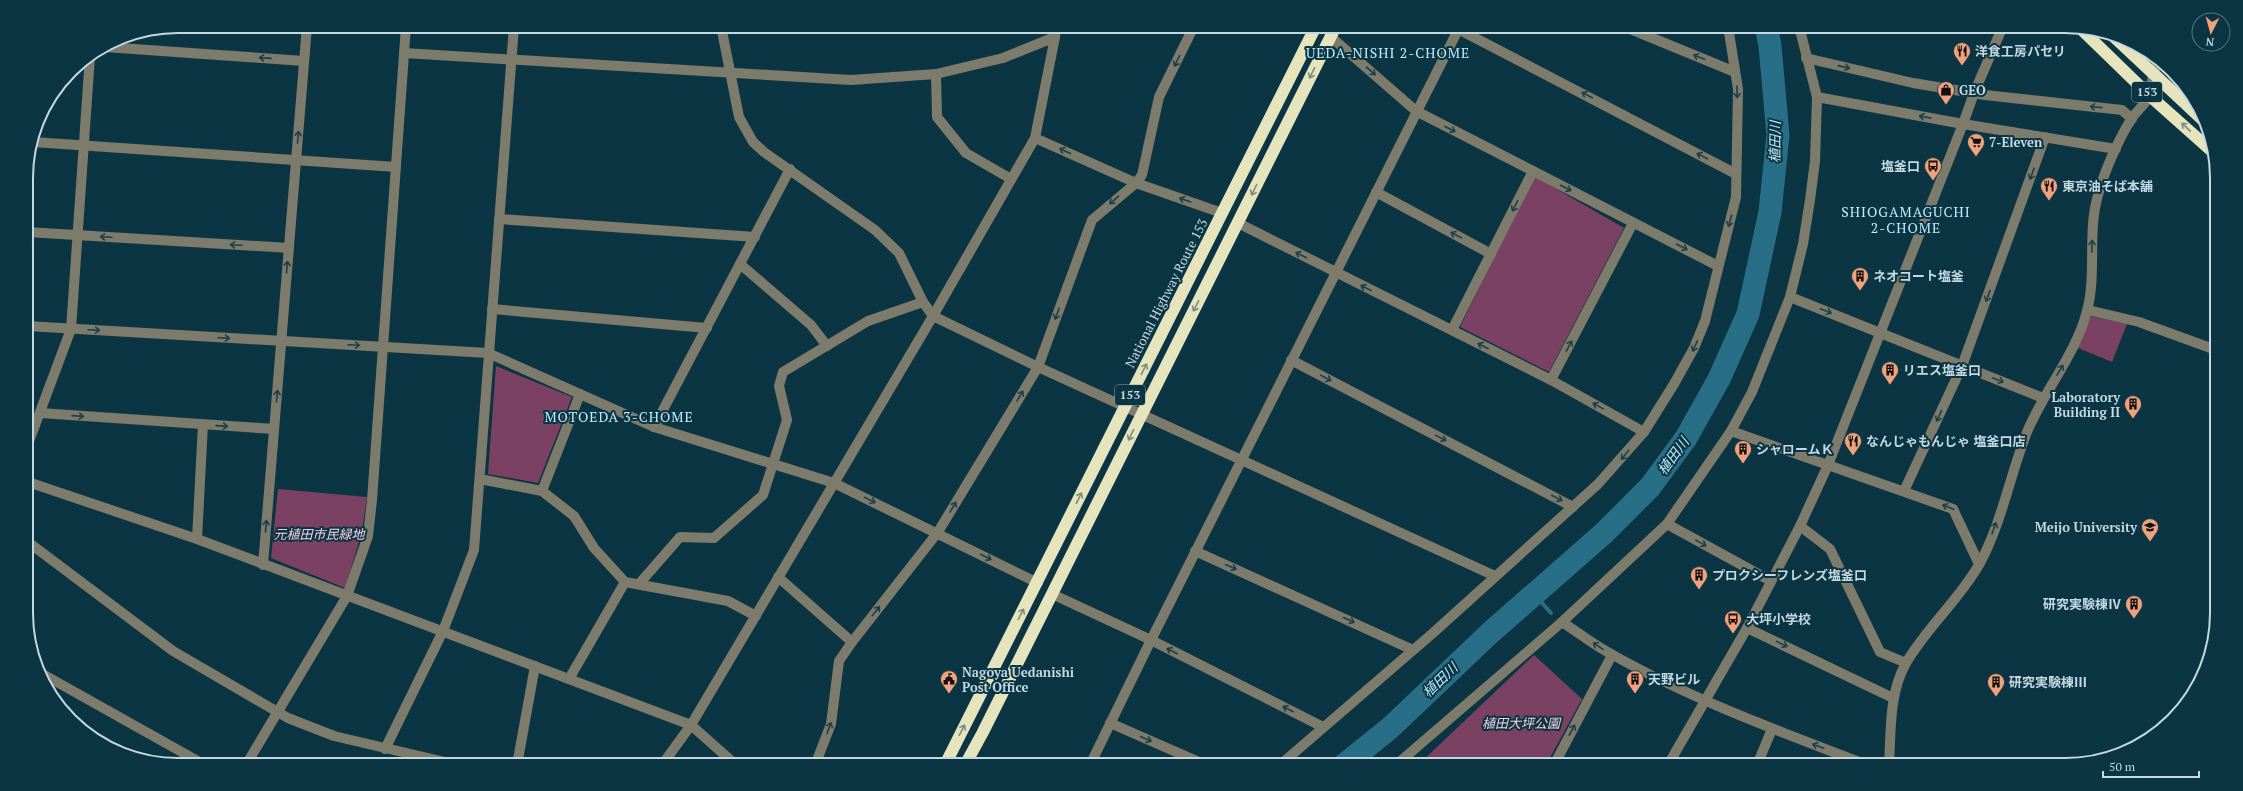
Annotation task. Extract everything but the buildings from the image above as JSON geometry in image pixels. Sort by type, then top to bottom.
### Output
[{"type":"highway","name":"National Highway Route 153","points":[[949,758],[1038,583],[1312,33]]},
{"type":"highway","name":"153","points":[[969,758],[1332,33]]},
{"type":"highway","name":"153","points":[[2087,35],[2150,96],[2206,146]]},
{"type":"highway","name":"153","points":[[2123,46],[2194,111]]},
{"type":"street","points":[[263,565],[306,33]]},
{"type":"street","points":[[250,758],[347,596],[368,536],[405,33]]},
{"type":"street","points":[[385,749],[443,631],[474,550],[513,33]]},
{"type":"street","points":[[723,33],[732,74],[739,116],[753,142],[764,152],[876,230],[899,253],[923,302],[933,316],[1038,367],[1495,576]]},
{"type":"street","points":[[667,758],[691,725],[756,616],[933,316],[1035,138],[1056,33]]},
{"type":"street","points":[[818,758],[831,724],[839,661],[852,642],[938,532],[1038,367],[1092,220],[1136,183],[1142,175],[1159,97],[1191,33]]},
{"type":"street","points":[[1335,33],[1416,111],[1718,266]]},
{"type":"street","points":[[1093,758],[1241,459],[1456,33]]},
{"type":"street","points":[[1470,33],[1736,174]]},
{"type":"street","points":[[1640,33],[1735,72]]},
{"type":"street","points":[[1288,758],[1413,650],[1572,507],[1614,468],[1644,432],[1694,348],[1705,321],[1736,197],[1738,89],[1727,33]]},
{"type":"street","points":[[1404,758],[1562,622],[1667,524],[1731,431],[1765,364],[1790,296],[1803,244],[1815,161],[1817,97],[1801,33]]},
{"type":"street","points":[[1672,758],[1704,700],[1747,628],[1800,526],[1828,465],[1974,93],[2000,33]]},
{"type":"street","points":[[404,53],[511,58],[732,74],[851,80],[936,74],[1003,58],[1056,37]]},
{"type":"street","points":[[117,47],[304,61]]},
{"type":"street","points":[[1806,58],[1913,83],[1974,93],[2122,110],[2132,118]]},
{"type":"street","points":[[33,431],[71,329],[90,63]]},
{"type":"street","points":[[1889,758],[1893,698],[1906,663],[1979,564],[1988,546],[2027,433],[2043,398],[2069,354],[2088,310],[2092,232],[2098,195],[2116,149],[2132,118],[2150,96],[2152,72],[2156,66]]},
{"type":"street","points":[[936,74],[937,117],[966,153],[1011,180]]},
{"type":"street","points":[[1817,97],[1963,124],[2116,149]]},
{"type":"street","points":[[1904,491],[1962,366],[2045,137]]},
{"type":"street","points":[[1035,138],[1136,183],[1222,213]]},
{"type":"street","points":[[38,142],[396,167]]},
{"type":"street","points":[[654,427],[790,169]]},
{"type":"street","points":[[1452,330],[1533,171]]},
{"type":"street","points":[[1376,192],[1491,254]]},
{"type":"street","points":[[499,219],[754,237]]},
{"type":"street","points":[[1238,223],[1551,380],[1644,432]]},
{"type":"street","points":[[1551,380],[1633,223]]},
{"type":"street","points":[[33,232],[289,248]]},
{"type":"street","points":[[740,264],[811,325],[827,346]]},
{"type":"street","points":[[1790,296],[2043,398]]},
{"type":"street","points":[[639,584],[680,537],[714,538],[763,495],[787,420],[779,386],[783,372],[868,321],[923,302]]},
{"type":"street","points":[[492,309],[707,328]]},
{"type":"street","points":[[2088,310],[2139,322],[2210,348]]},
{"type":"street","points":[[33,326],[488,353],[654,427],[834,483],[938,532],[1038,583]]},
{"type":"street","points":[[1291,360],[1572,507]]},
{"type":"street","points":[[542,491],[580,394]]},
{"type":"street","points":[[40,413],[274,429]]},
{"type":"street","points":[[197,540],[203,424]]},
{"type":"street","points":[[1731,431],[1953,509],[1979,564]]},
{"type":"street","points":[[480,479],[542,491],[574,516],[594,548],[625,582],[728,601],[756,616]]},
{"type":"street","points":[[33,484],[197,540],[691,725],[728,758]]},
{"type":"street","points":[[1667,524],[1771,582]]},
{"type":"street","points":[[1800,526],[1830,549],[1880,652],[1906,663]]},
{"type":"street","points":[[33,546],[174,650],[278,712],[334,736],[426,758]]},
{"type":"street","points":[[1195,551],[1413,650]]},
{"type":"street","points":[[778,577],[852,642]]},
{"type":"street","points":[[569,679],[625,582]]},
{"type":"street","points":[[1052,594],[1151,640],[1323,727]]},
{"type":"street","points":[[1562,622],[1612,655],[1704,700],[1772,729],[1849,758]]},
{"type":"street","points":[[1747,628],[1893,698]]},
{"type":"street","points":[[1558,758],[1612,655]]},
{"type":"street","points":[[518,758],[535,666]]},
{"type":"street","points":[[48,677],[193,758]]},
{"type":"street","points":[[1110,723],[1190,758]]},
{"type":"street","points":[[1760,758],[1772,729]]},
{"type":"green space","points":[[1534,176],[1624,228],[1549,372],[1460,327]]},
{"type":"green space","points":[[2091,316],[2127,324],[2112,362],[2078,348]]},
{"type":"green space","points":[[496,366],[572,397],[538,483],[488,474]]},
{"type":"green space","name":"元植田市民緑地","points":[[278,489],[367,497],[362,532],[345,588],[271,558]]},
{"type":"green space","name":"植田大坪公園","points":[[1534,655],[1582,699],[1550,758],[1425,758]]},
{"type":"waterway","name":"植田川","points":[[1353,758],[1390,728],[1490,633],[1604,533],[1650,487],[1686,438],[1719,379],[1748,314],[1770,212],[1778,135],[1770,46],[1767,33]]},
{"type":"waterway","points":[[1534,594],[1551,613]]},
{"type":"place","name":"洋食工房パセリ","points":[[1962,66]]},
{"type":"place","name":"GEO","points":[[1946,105]]},
{"type":"place","name":"7-Eleven","points":[[1976,157]]},
{"type":"place","name":"塩釜口","points":[[1933,181]]},
{"type":"place","name":"東京油そば本舗","points":[[2049,201]]},
{"type":"place","name":"ネオコート塩釜","points":[[1860,291]]},
{"type":"place","name":"リエス塩釜口","points":[[1890,385]]},
{"type":"place","name":"Laboratory Building II","points":[[2133,419]]},
{"type":"place","name":"なんじゃもんじゃ 塩釜口店","points":[[1853,456]]},
{"type":"place","name":"シャロームＫ","points":[[1743,464]]},
{"type":"place","name":"Meijo University","points":[[2150,542]]},
{"type":"place","name":"プロクシーフレンズ塩釜口","points":[[1699,590]]},
{"type":"place","name":"研究実験棟Ⅳ","points":[[2134,619]]},
{"type":"place","name":"大坪小学校","points":[[1733,634]]},
{"type":"place","name":"Nagoya Uedanishi Post Office","points":[[949,694]]},
{"type":"place","name":"天野ビル","points":[[1635,694]]},
{"type":"place","name":"研究実験棟Ⅲ","points":[[1996,697]]},
{"type":"district","name":"UEDA-NISHI 2-CHOME","points":[[1388,53]]},
{"type":"district","name":"SHIOGAMAGUCHI 2-CHOME","points":[[1906,220]]},
{"type":"district","name":"MOTOEDA 3-CHOME","points":[[619,417]]}]
